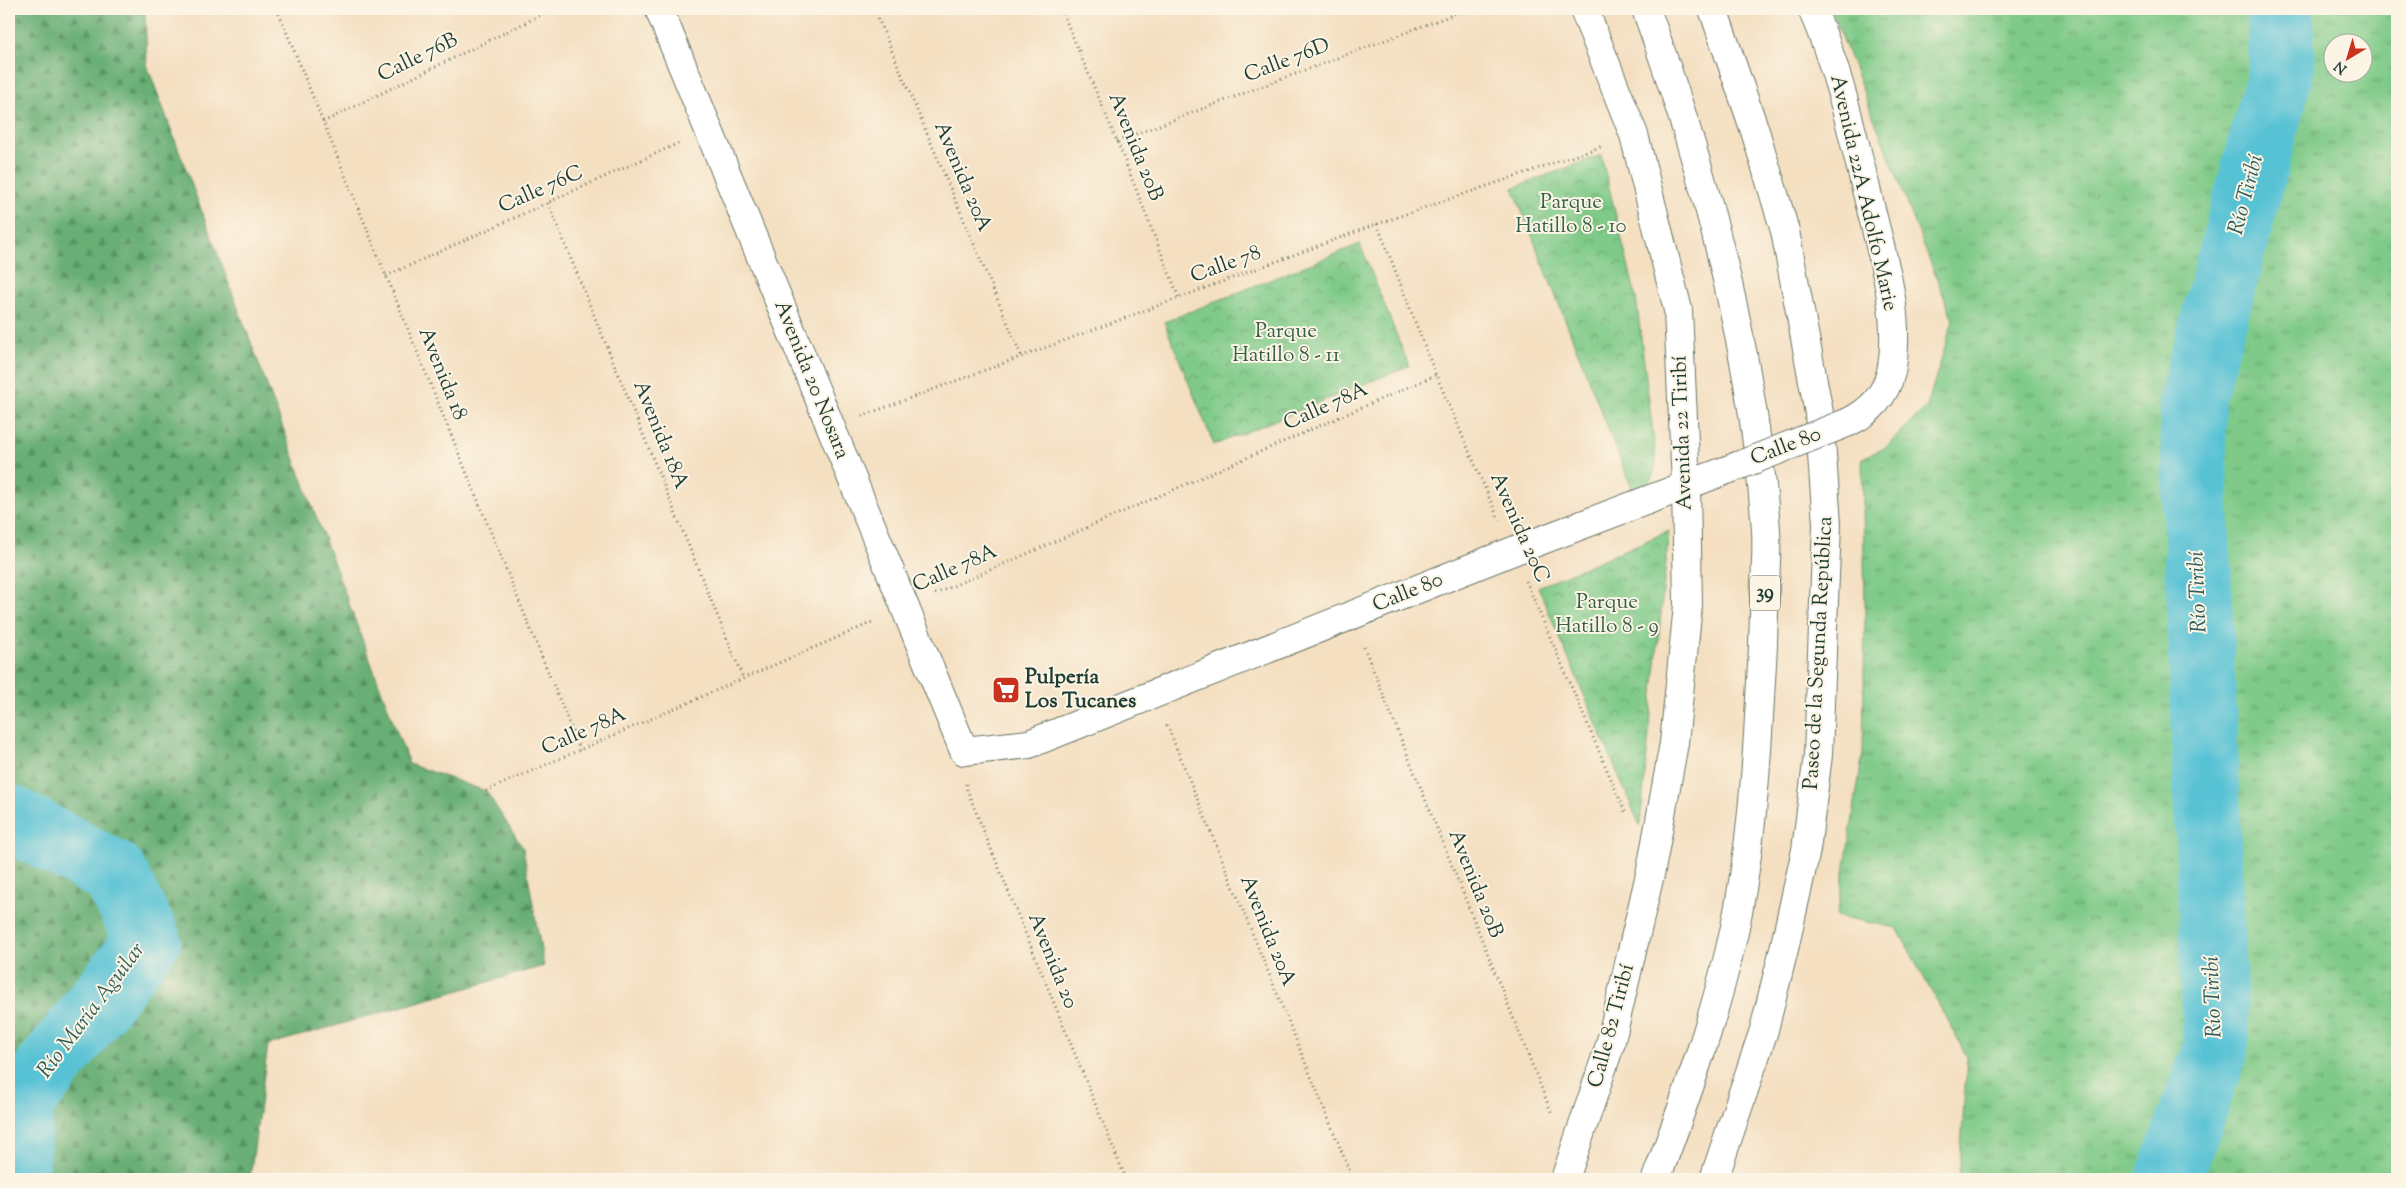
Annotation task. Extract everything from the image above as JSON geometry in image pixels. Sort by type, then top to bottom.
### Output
[{"type":"main road","name":"Avenida 20 Nosara","points":[[659,9],[964,751]]},
{"type":"main road","name":"Avenida 22 Tiribí","points":[[1584,9],[1634,135],[1678,310],[1686,485],[1688,605],[1674,742],[1651,870]]},
{"type":"main road","name":"39","points":[[1646,9],[1693,147],[1735,313],[1756,425],[1766,533],[1764,649],[1749,853],[1734,933],[1714,1010],[1695,1071],[1656,1179]]},
{"type":"main road","name":"Paseo de la Segunda República","points":[[1713,9],[1755,131],[1785,231],[1819,413],[1827,524],[1818,755],[1806,850],[1764,1030],[1714,1179]]},
{"type":"main road","name":"Avenida 22A Adolfo Marie","points":[[1812,9],[1826,40],[1849,119],[1890,291],[1895,345],[1890,374],[1881,398],[1863,415],[1849,422]]},
{"type":"main road","name":"Calle 80","points":[[964,751],[1029,744],[1513,552],[1849,422]]},
{"type":"main road","name":"Calle 82 Tiribí","points":[[1565,1179],[1610,1045],[1651,870]]},
{"type":"path","name":"Avenida 18","points":[[277,9],[580,750]]},
{"type":"path","name":"Calle 76B","points":[[323,122],[553,9]]},
{"type":"path","name":"Avenida 20A","points":[[874,9],[1022,357]]},
{"type":"path","name":"Avenida 20B","points":[[1060,9],[1117,140],[1179,298]]},
{"type":"path","name":"Calle 76D","points":[[1117,140],[1468,9]]},
{"type":"path","name":"Calle 76C","points":[[386,276],[708,130]]},
{"type":"path","name":"Calle 78","points":[[831,428],[1378,224],[1634,135]]},
{"type":"path","name":"Avenida 18A","points":[[548,203],[743,678]]},
{"type":"path","name":"Avenida 20C","points":[[1378,224],[1436,375],[1627,815]]},
{"type":"path","name":"Calle 78A","points":[[486,791],[1436,375]]},
{"type":"path","name":"Avenida 20B","points":[[1351,616],[1553,1117]]},
{"type":"path","name":"Avenida 20A","points":[[1154,694],[1353,1179]]},
{"type":"path","name":"Avenida 20","points":[[964,751],[966,790],[1126,1179]]},
{"type":"green space","points":[[9,9],[145,9],[147,65],[409,764],[486,791],[523,848],[544,966],[268,1045],[250,1179],[9,1179]]},
{"type":"green space","points":[[1831,9],[2397,9],[2397,1179],[1959,1179],[1967,1057],[1897,928],[1837,916],[1863,753],[1865,609],[1862,458],[1885,448],[1927,406],[1953,320]]},
{"type":"green space","name":"Parque Hatillo 8 - 10","points":[[1601,155],[1636,297],[1656,458],[1651,479],[1634,494],[1513,188]]},
{"type":"green space","name":"Parque Hatillo 8 - 11","points":[[1360,244],[1409,366],[1214,445],[1164,322]]},
{"type":"green space","name":"Parque Hatillo 8 - 9","points":[[1669,531],[1640,826],[1538,587]]},
{"type":"waterway","name":"Río Tiribí","points":[[2169,1179],[2216,1048],[2192,400],[2282,66],[2280,9]]},
{"type":"waterway","name":"Río María Aguilar","points":[[9,817],[114,873],[148,940],[21,1103],[15,1179]]},
{"type":"place","name":"Pulpería Los Tucanes","points":[[1006,690]]}]
